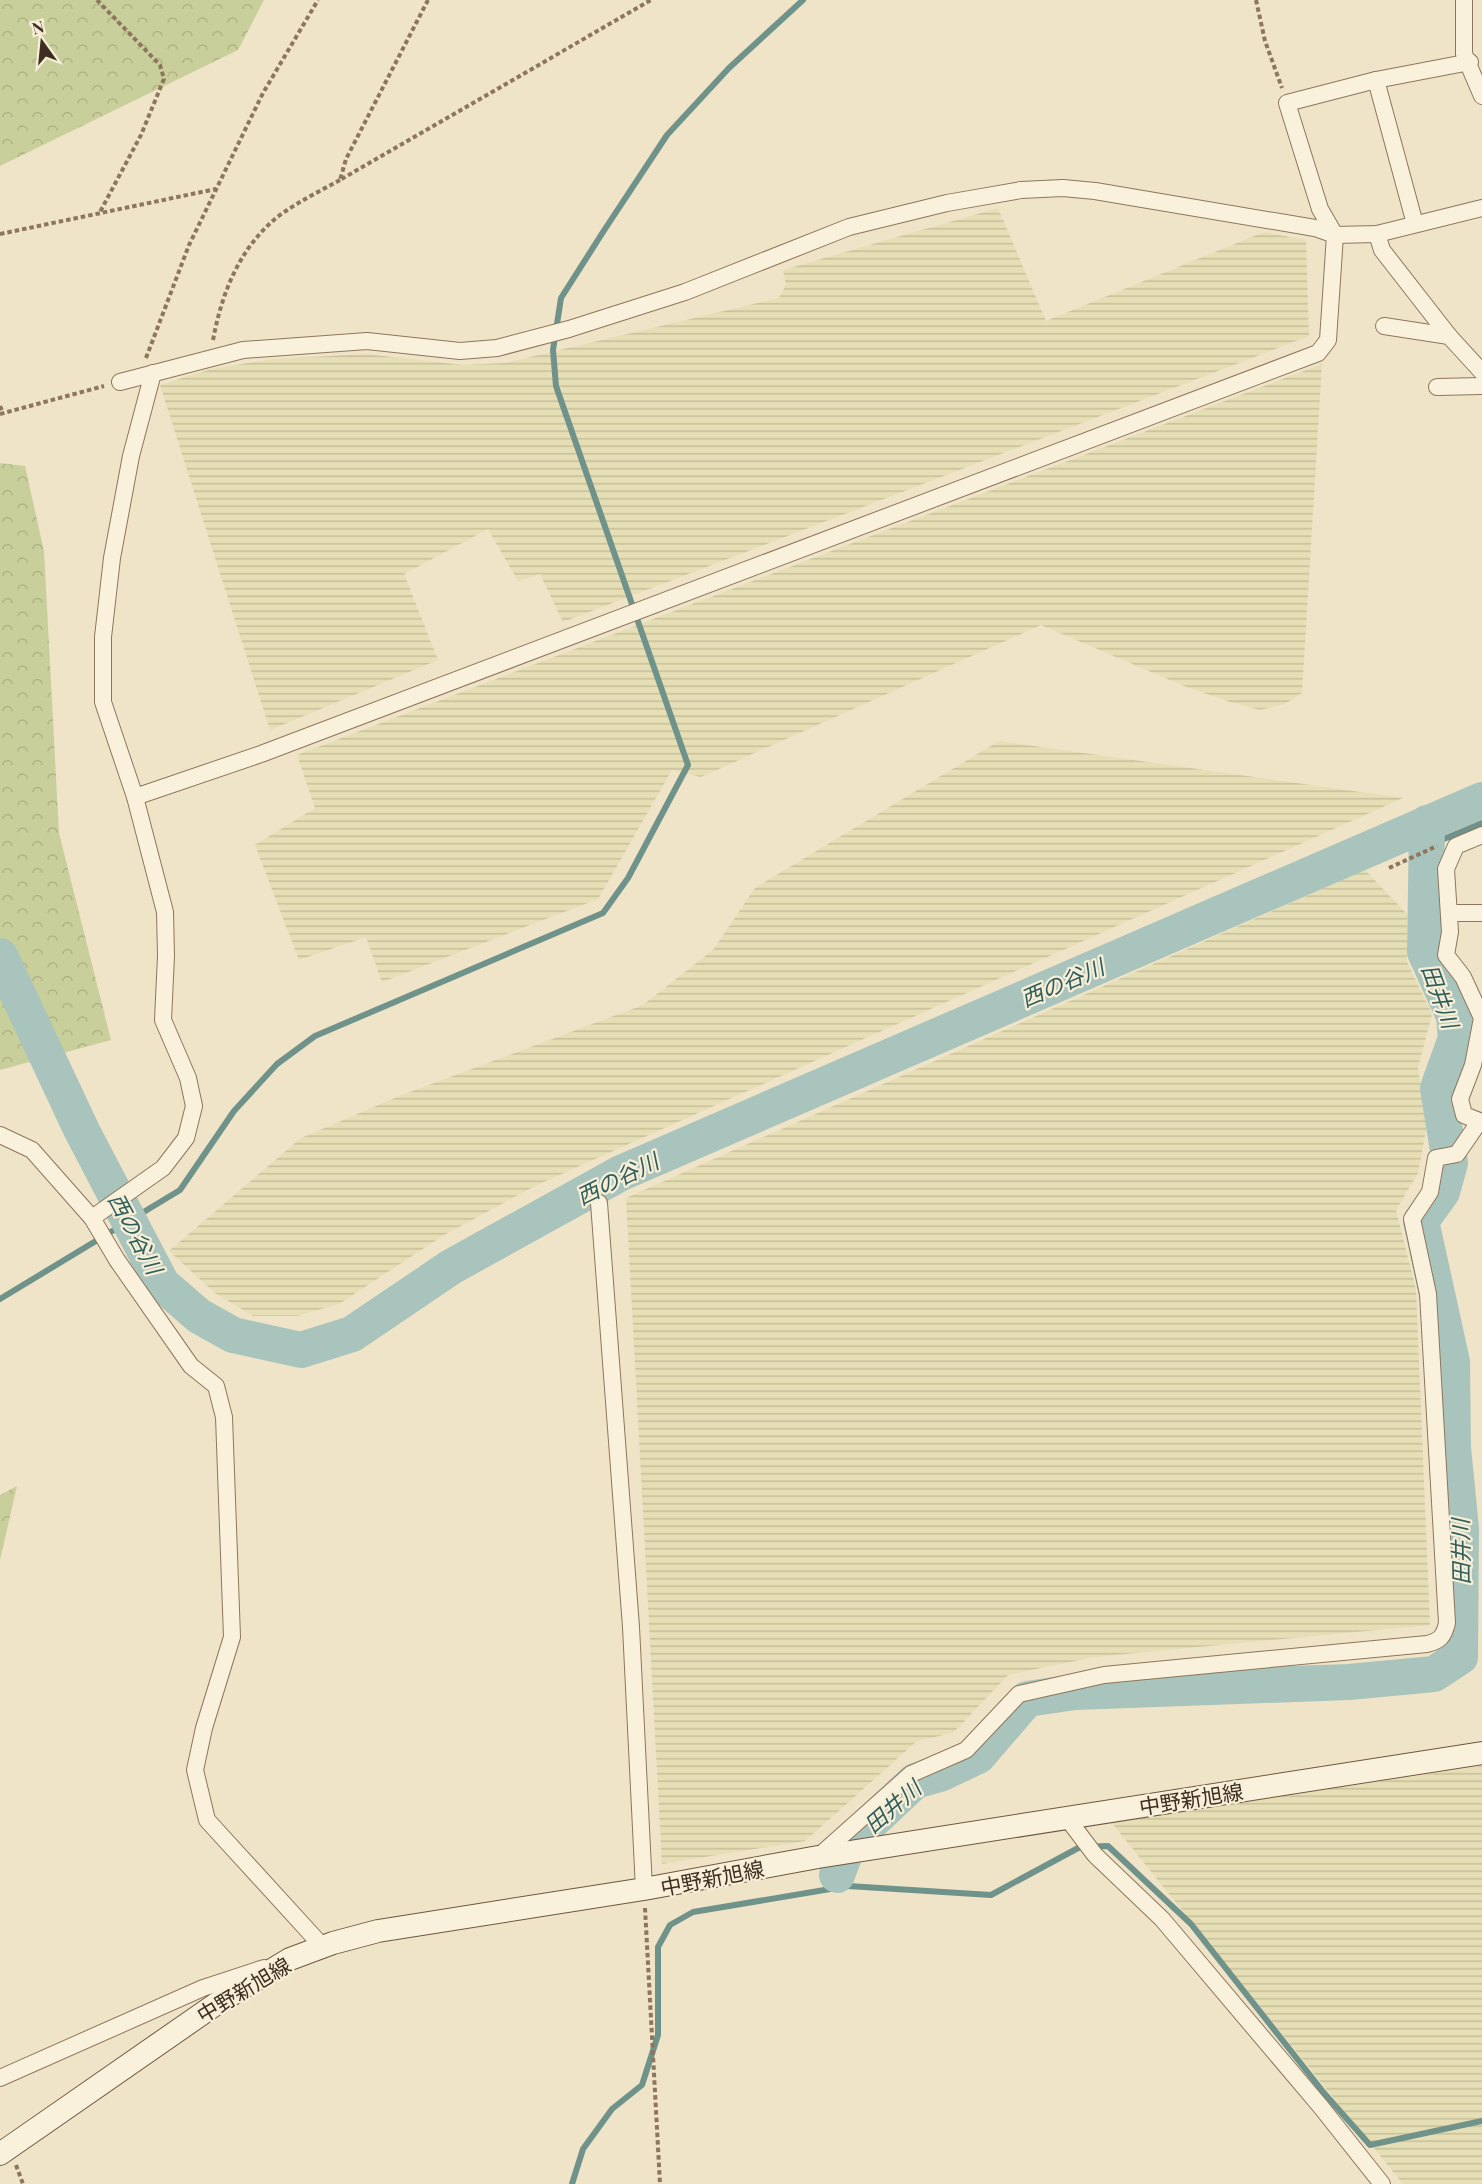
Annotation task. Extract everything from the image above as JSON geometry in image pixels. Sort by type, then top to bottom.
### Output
[{"type":"main road","name":"中野新旭線","points":[[0,2154],[216,2004],[290,1959],[378,1931],[644,1889],[818,1857],[1482,1753]]},
{"type":"street","points":[[1464,0],[1464,54],[1470,62],[1482,96]]},
{"type":"street","points":[[135,797],[261,754],[1318,353],[1328,340],[1335,235],[1320,209],[1287,103],[1377,80],[1470,62]]},
{"type":"street","points":[[1377,80],[1415,224]]},
{"type":"street","points":[[120,382],[243,350],[367,341],[460,351],[497,348],[569,329],[685,292],[849,227],[948,203],[1021,190],[1063,188],[1095,191],[1315,228],[1335,235],[1377,234],[1482,208]]},
{"type":"street","points":[[1377,234],[1382,250],[1449,336],[1482,372]]},
{"type":"street","points":[[1384,326],[1449,336]]},
{"type":"street","points":[[92,1218],[163,1168],[186,1138],[194,1106],[188,1078],[162,1020],[166,956],[165,912],[135,797],[103,702],[103,637],[112,558],[145,375]]},
{"type":"street","points":[[1437,387],[1482,386]]},
{"type":"street","points":[[818,1857],[911,1774],[966,1750],[1019,1694],[1104,1675],[1427,1644],[1438,1641],[1444,1635],[1447,1623],[1428,1294],[1412,1219],[1430,1192],[1436,1158],[1457,1154],[1480,1122],[1464,1115],[1460,1099],[1473,1065],[1482,1018],[1463,977],[1446,955],[1450,932],[1446,869],[1456,846],[1482,835]]},
{"type":"street","points":[[1449,913],[1482,913]]},
{"type":"street","points":[[0,1135],[32,1150],[92,1218],[117,1260],[191,1366],[216,1386],[224,1417],[232,1637],[204,1728],[195,1770],[207,1820],[323,1947]]},
{"type":"street","points":[[599,1203],[631,1627],[644,1889]]},
{"type":"street","points":[[1067,1818],[1095,1855],[1162,1919],[1321,2107],[1382,2184]]},
{"type":"street","points":[[0,2078],[203,1988],[290,1959]]},
{"type":"path","points":[[97,0],[160,65],[164,79],[141,135],[100,212]]},
{"type":"path","points":[[145,375],[189,245],[263,93],[318,0]]},
{"type":"path","points":[[340,180],[346,159],[428,0]]},
{"type":"path","points":[[210,357],[216,327],[236,265],[256,237],[280,215],[651,0]]},
{"type":"path","points":[[1256,0],[1265,41],[1287,103]]},
{"type":"path","points":[[0,234],[216,188]]},
{"type":"path","points":[[0,406],[1,414],[120,382]]},
{"type":"path","points":[[644,1889],[660,2184]]},
{"type":"shaded area","points":[[998,208],[1046,321],[1264,232],[1306,240],[1309,336],[563,622],[540,574],[518,581],[488,529],[404,574],[438,660],[270,730],[160,385],[211,369],[273,359],[366,354],[463,365],[505,363],[779,298],[786,285],[783,270]]},
{"type":"shaded area","points":[[1322,364],[1302,693],[1285,704],[1260,710],[1230,702],[1184,686],[1041,625],[701,777],[672,770],[598,899],[382,982],[366,937],[299,960],[255,845],[315,808],[297,755]]},
{"type":"shaded area","points":[[999,741],[1403,798],[537,1185],[444,1235],[339,1304],[297,1316],[253,1316],[215,1293],[169,1251],[301,1138],[402,1095],[643,1005],[713,950],[755,888]]},
{"type":"shaded area","points":[[1365,870],[1407,914],[1407,962],[1432,1014],[1418,1068],[1427,1125],[1418,1173],[1396,1210],[1416,1290],[1430,1625],[1094,1657],[1008,1675],[953,1733],[917,1741],[805,1841],[662,1864],[626,1198]]},
{"type":"shaded area","points":[[1482,1766],[1482,2184],[1403,2184],[1111,1822]]},
{"type":"green space","points":[[0,0],[264,0],[238,50],[0,166]]},
{"type":"green space","points":[[0,463],[25,466],[44,551],[59,833],[111,1040],[0,1070]]},
{"type":"green space","points":[[17,1486],[0,1560],[0,1495]]},
{"type":"waterway","points":[[0,1299],[180,1190],[234,1111],[277,1064],[315,1036],[603,913],[628,878],[688,765],[556,386],[553,350],[561,298],[667,135],[729,68],[803,0]]},
{"type":"waterway","name":"西の谷川","points":[[0,956],[82,1131],[162,1284],[199,1316],[233,1335],[301,1350],[352,1334],[451,1267],[621,1173],[1482,800]]},
{"type":"waterway","name":"田井川","points":[[837,1875],[849,1843],[915,1781],[940,1774],[978,1756],[1027,1699],[1075,1692],[1349,1682],[1434,1674],[1460,1657],[1461,1528],[1453,1448],[1452,1362],[1421,1221],[1442,1192],[1450,1163],[1438,1088],[1456,1038],[1454,1016],[1425,952],[1427,823]]},
{"type":"waterway","points":[[1427,846],[1482,823]]},
{"type":"waterway","points":[[572,2184],[583,2149],[612,2109],[642,2085],[658,2035],[658,1947],[670,1925],[693,1912],[848,1886],[991,1895],[1080,1847],[1108,1846],[1191,1924],[1324,2093],[1370,2145],[1482,2121]]}]
